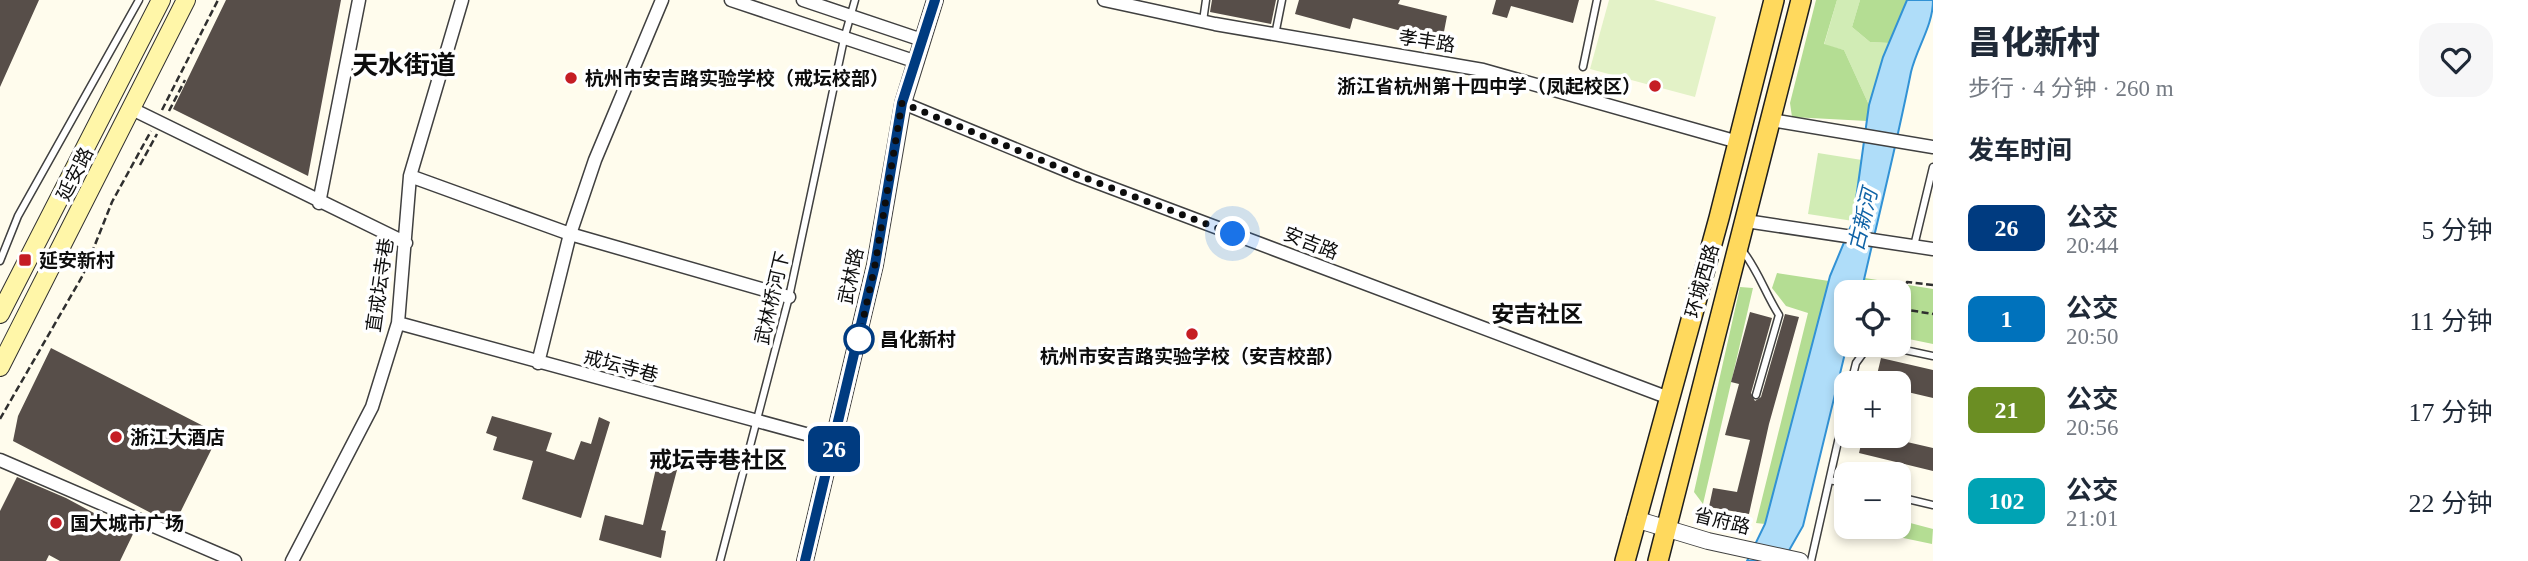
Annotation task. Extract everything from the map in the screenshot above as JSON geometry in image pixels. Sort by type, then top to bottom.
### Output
[{"type":"main road","name":"延安路","points":[[1,310],[161,0]]},
{"type":"main road","name":"延安路","points":[[0,367],[186,0]]},
{"type":"main road","name":"环城西路","points":[[1625,561],[1774,0]]},
{"type":"main road","name":"环城西路","points":[[1658,561],[1801,0]]},
{"type":"street","points":[[319,203],[359,0]]},
{"type":"street","name":"直戒坛寺巷","points":[[292,561],[372,407],[398,323],[410,176],[462,0]]},
{"type":"street","points":[[538,363],[570,234],[595,160],[662,0]]},
{"type":"street","points":[[732,0],[916,62]]},
{"type":"street","points":[[803,0],[922,40]]},
{"type":"street","name":"武林路","points":[[805,561],[875,265],[902,103],[935,0]]},
{"type":"street","name":"孝丰路","points":[[1104,0],[1275,35],[1483,70],[1738,142]]},
{"type":"street","name":"安吉路","points":[[902,103],[1080,176],[1669,398]]},
{"type":"street","points":[[132,109],[319,203],[406,243]]},
{"type":"street","points":[[1772,120],[1933,147]]},
{"type":"street","points":[[410,176],[570,234],[789,297]]},
{"type":"street","points":[[1746,221],[1933,249]]},
{"type":"street","name":"戒坛寺巷","points":[[398,323],[835,442]]},
{"type":"street","points":[[0,460],[235,561]]},
{"type":"street","name":"省府路","points":[[1634,519],[1708,541],[1800,561]]},
{"type":"lane","points":[[0,261],[18,216],[139,0]]},
{"type":"lane","name":"武林桥河下","points":[[720,561],[789,297],[844,39],[855,0]]},
{"type":"lane","points":[[1203,21],[1206,0]]},
{"type":"lane","points":[[1275,35],[1282,0]]},
{"type":"lane","points":[[1583,67],[1597,0]]},
{"type":"lane","points":[[1914,246],[1933,166]]},
{"type":"lane","points":[[1740,246],[1758,270],[1765,293],[1779,315],[1756,395]]},
{"type":"lane","points":[[1911,351],[1933,356]]},
{"type":"lane","points":[[1811,561],[1837,448]]},
{"type":"lane","points":[[1830,480],[1834,481]]},
{"type":"lane","points":[[1911,500],[1933,505]]},
{"type":"path","points":[[140,165],[218,0]]},
{"type":"path","points":[[0,419],[83,275],[112,202],[185,80]]},
{"type":"path","points":[[1933,285],[1906,282],[1902,309],[1933,314]]},
{"type":"green space","points":[[1609,0],[1654,0],[1716,17],[1695,97],[1590,69]]},
{"type":"green space","points":[[1816,0],[1837,0],[1824,44],[1844,50],[1869,105],[1867,121],[1792,117],[1790,103]]},
{"type":"green space","points":[[1837,0],[1860,0],[1852,27],[1870,42],[1889,43],[1869,105],[1844,50],[1824,45]]},
{"type":"green space","points":[[1860,0],[1907,0],[1889,43],[1870,42],[1852,27]]},
{"type":"green space","points":[[1818,153],[1862,160],[1853,221],[1808,214]]},
{"type":"green space","points":[[1777,273],[1829,281],[1765,524],[1756,523],[1808,313],[1786,306],[1772,288]]},
{"type":"green space","points":[[1911,285],[1933,289],[1933,344],[1911,339]]},
{"type":"green space","points":[[1740,287],[1753,288],[1703,504],[1694,492]]},
{"type":"green space","points":[[1911,523],[1933,529],[1932,544],[1908,539],[1911,539]]},
{"type":"water","name":"古新河","points":[[1907,0],[1933,0],[1928,28],[1911,72],[1864,280],[1834,280],[1834,357],[1844,357],[1841,371],[1834,371],[1834,398],[1803,526],[1783,561],[1747,561],[1765,524],[1830,276],[1853,221],[1869,105],[1883,57]]},
{"type":"building","points":[[0,0],[39,0],[0,87]]},
{"type":"building","points":[[226,0],[341,0],[308,176],[173,109]]},
{"type":"building","points":[[1212,0],[1276,0],[1271,24],[1210,12]]},
{"type":"building","points":[[1299,0],[1400,0],[1398,4],[1447,16],[1442,42],[1353,18],[1350,29],[1295,14]]},
{"type":"building","points":[[1496,0],[1579,0],[1573,23],[1511,6],[1507,18],[1492,14]]},
{"type":"building","points":[[1750,312],[1772,318],[1751,393],[1755,401],[1761,397],[1785,314],[1799,317],[1769,424],[1749,514],[1709,507],[1713,488],[1737,492],[1750,440],[1725,435],[1739,384],[1731,382]]},
{"type":"building","name":"浙江大酒店","points":[[51,348],[219,434],[174,525],[13,441],[18,416]]},
{"type":"building","points":[[1881,358],[1933,370],[1933,398],[1911,393],[1911,371],[1878,371]]},
{"type":"building","points":[[492,416],[552,433],[546,451],[574,460],[581,441],[591,444],[599,417],[610,422],[581,518],[522,499],[533,461],[493,450],[497,437],[486,433]]},
{"type":"building","points":[[1911,443],[1933,448],[1933,471],[1911,466],[1911,462],[1896,462],[1859,453],[1860,448],[1911,448]]},
{"type":"building","points":[[660,451],[681,455],[661,530],[666,531],[661,558],[599,540],[605,515],[643,525]]},
{"type":"building","name":"国大城市广场","points":[[17,477],[66,498],[133,534],[120,561],[60,561],[49,555],[46,561],[0,561],[0,511]]},
{"type":"bus line","name":"26","points":[[805,561],[875,265],[902,103],[935,0]]},
{"type":"place","name":"杭州市安吉路实验学校（戒坛校部）","points":[[571,78]]},
{"type":"place","name":"浙江省杭州第十四中学（凤起校区）","points":[[1655,86]]},
{"type":"place","name":"延安新村","points":[[25,260]]},
{"type":"place","name":"杭州市安吉路实验学校（安吉校部）","points":[[1192,334]]},
{"type":"place","name":"昌化新村","points":[[859,339]]},
{"type":"place","name":"浙江大酒店","points":[[116,437]]},
{"type":"place","name":"国大城市广场","points":[[56,523]]},
{"type":"district","name":"天水街道","points":[[404,65]]},
{"type":"district","name":"安吉社区","points":[[1537,314]]},
{"type":"district","name":"戒坛寺巷社区","points":[[718,460]]},
{"type":"route","points":[[859,339],[875,265],[902,103],[1080,176],[1233,234]]}]
